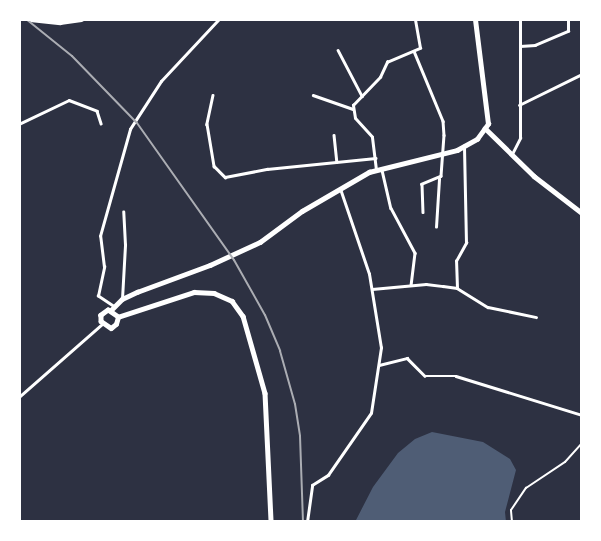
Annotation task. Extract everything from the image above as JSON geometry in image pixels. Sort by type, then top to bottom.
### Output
[{"type":"main road","points":[[30,19],[60,22],[82,19]]},
{"type":"main road","points":[[112,308],[118,317],[111,328],[102,324],[101,315],[122,299],[247,248],[340,189],[379,169],[443,153],[477,139],[488,124],[475,19]]},
{"type":"main road","points":[[485,128],[534,176],[582,213]]},
{"type":"main road","points":[[118,317],[194,292],[214,293],[232,301],[243,316],[265,393],[271,522]]},
{"type":"street","points":[[112,308],[98,296],[104,267],[100,236],[130,129],[136,114],[161,81],[219,19]]},
{"type":"street","points":[[411,285],[415,253],[391,208],[375,158],[372,136],[355,118],[353,105],[380,77],[387,62],[420,48],[415,19]]},
{"type":"street","points":[[512,155],[519,144],[520,19]]},
{"type":"street","points":[[520,46],[535,45],[568,32],[568,19]]},
{"type":"street","points":[[338,50],[362,96]]},
{"type":"street","points":[[414,51],[443,121],[443,153],[436,227]]},
{"type":"street","points":[[519,105],[582,74]]},
{"type":"street","points":[[213,95],[208,124],[214,166],[225,177],[375,158]]},
{"type":"street","points":[[313,95],[353,109]]},
{"type":"street","points":[[19,124],[69,100],[97,111],[101,123]]},
{"type":"street","points":[[334,135],[337,162]]},
{"type":"street","points":[[457,288],[456,261],[466,243],[464,146]]},
{"type":"street","points":[[423,212],[422,184],[439,179]]},
{"type":"street","points":[[307,522],[312,485],[328,475],[371,413],[381,348],[371,289],[340,189]]},
{"type":"street","points":[[122,299],[125,245],[123,212]]},
{"type":"street","points":[[371,289],[411,285],[457,288],[488,307],[537,317]]},
{"type":"street","points":[[19,397],[102,324]]},
{"type":"street","points":[[379,365],[407,358],[425,376],[466,379],[529,401],[582,415]]},
{"type":"lane","points":[[512,522],[511,510],[526,488],[565,462],[582,443]]},
{"type":"water","points":[[432,432],[483,442],[510,459],[516,470],[505,512],[506,522],[355,522],[373,487],[398,453],[415,439]]},
{"type":"railway","points":[[26,19],[72,56],[137,123],[234,260],[265,315],[280,351],[295,404],[300,436],[303,522]]}]
